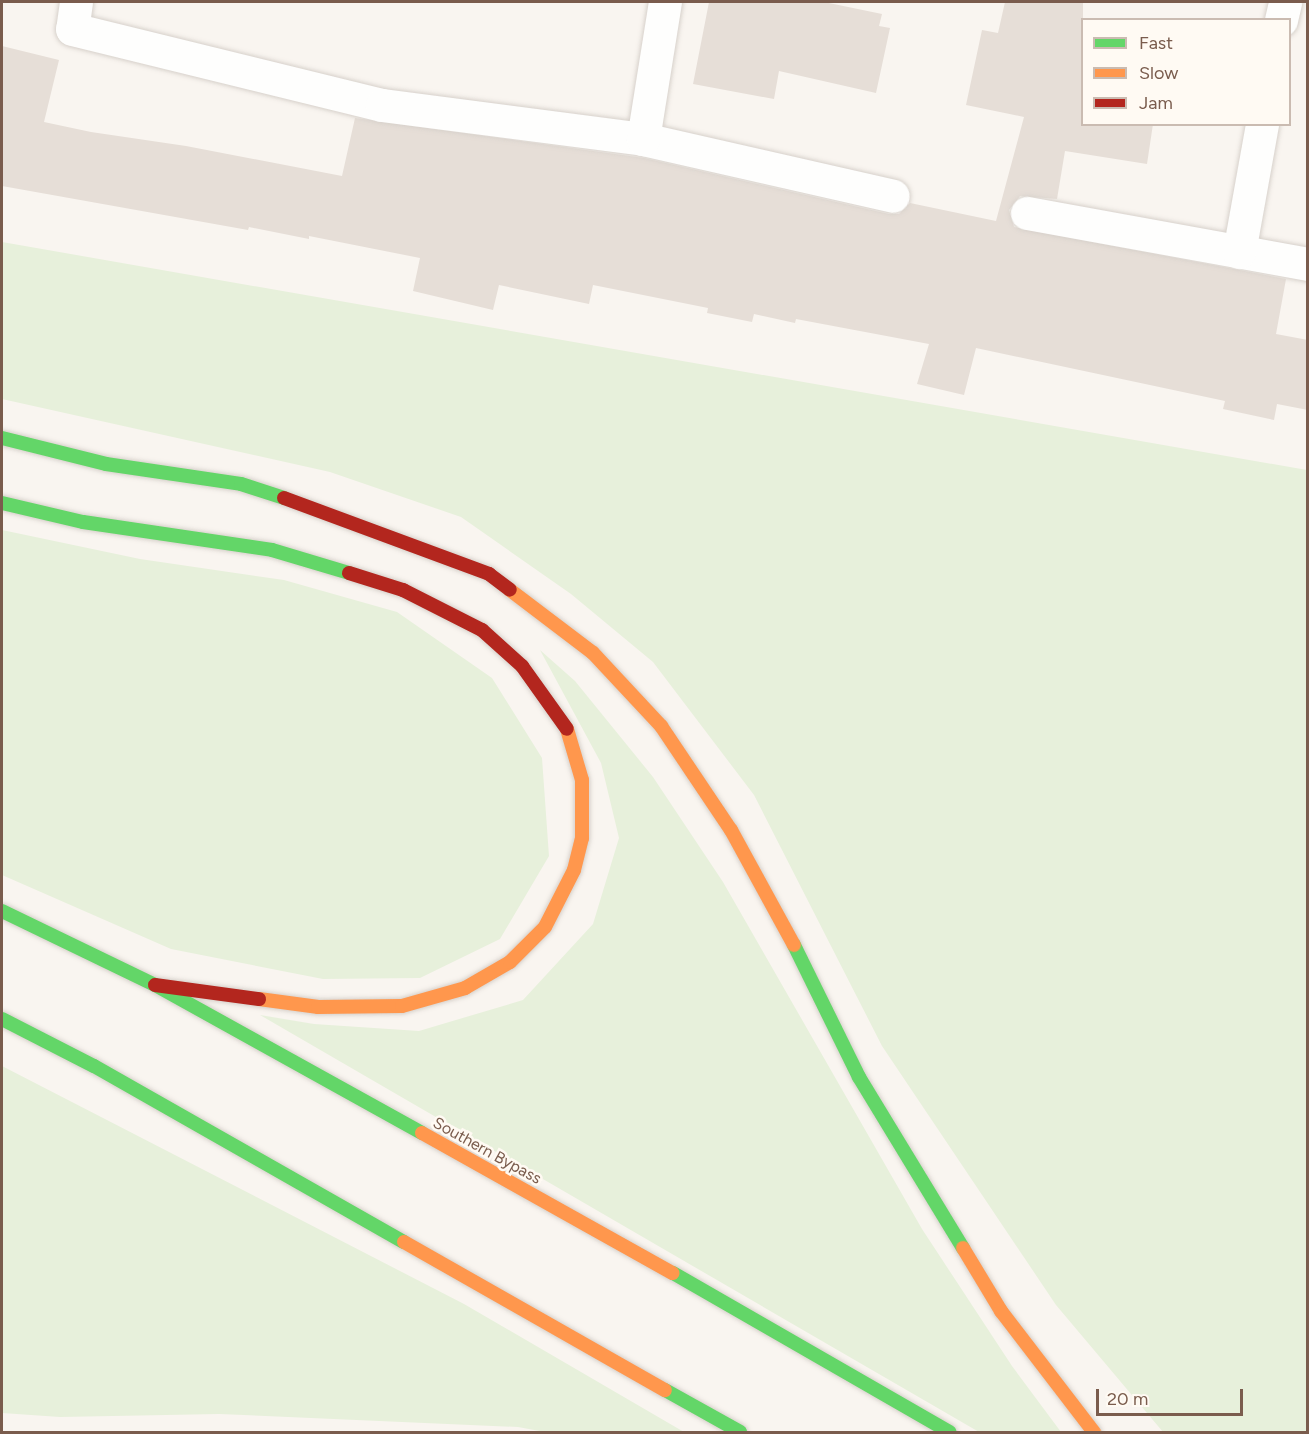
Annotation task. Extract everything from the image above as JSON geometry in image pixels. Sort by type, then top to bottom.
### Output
[{"type":"highway","points":[[2,438],[106,464],[241,484],[375,529],[489,574],[593,653],[662,726],[731,830],[795,946],[859,1077],[1001,1311],[1094,1432]]},
{"type":"highway","points":[[2,503],[83,522],[272,550],[402,590],[482,630],[522,666],[566,727],[582,780],[579,848],[574,870],[545,927],[510,962],[465,988],[402,1006],[318,1007],[155,985]]},
{"type":"highway","name":"Southern Bypass","points":[[2,911],[155,985],[709,1293],[950,1432]]},
{"type":"highway","points":[[2,1019],[94,1066],[740,1432]]},
{"type":"street","points":[[76,2],[72,29],[382,105],[642,139],[893,196]]},
{"type":"street","points":[[642,139],[664,2]]},
{"type":"street","points":[[1281,18],[1285,2]]},
{"type":"street","points":[[1239,252],[1262,126]]},
{"type":"street","points":[[1027,213],[1308,264]]},
{"type":"green space","points":[[2,242],[1307,470],[1307,1432],[1163,1432],[1056,1305],[882,1046],[754,795],[653,662],[571,594],[461,517],[330,472],[2,399]]},
{"type":"green space","points":[[2,530],[140,559],[284,580],[397,612],[492,678],[542,758],[549,856],[500,939],[420,978],[323,979],[171,949],[2,875]]},
{"type":"green space","points":[[540,650],[575,681],[653,777],[723,882],[922,1229],[1012,1366],[1061,1432],[979,1432],[260,1015],[314,1024],[419,1031],[523,1000],[593,924],[619,838],[601,763]]},
{"type":"green space","points":[[2,1066],[464,1304],[684,1432],[545,1432],[518,1427],[219,1414],[60,1417],[2,1413]]},
{"type":"building","points":[[709,2],[824,2],[882,14],[879,26],[890,28],[876,93],[779,71],[774,99],[693,84]]},
{"type":"building","points":[[1005,2],[1083,2],[1081,126],[1153,126],[1147,164],[1065,151],[1057,199],[1020,196],[1009,210],[1014,227],[1286,279],[1276,334],[1308,340],[1308,410],[1277,404],[1274,420],[1223,409],[1225,401],[976,348],[964,395],[917,384],[929,344],[796,319],[795,323],[754,314],[752,322],[707,313],[708,308],[593,285],[589,304],[499,285],[493,310],[413,291],[420,258],[309,236],[309,239],[249,227],[248,230],[2,186],[2,46],[59,60],[44,122],[91,132],[186,146],[342,176],[355,118],[644,158],[889,214],[899,214],[910,203],[996,221],[1024,117],[966,105],[982,30],[998,33]]},
{"type":"traffic: fast","points":[[2,438],[106,464],[241,484],[284,498]]},
{"type":"traffic: fast","points":[[2,503],[83,522],[272,550],[349,573]]},
{"type":"traffic: fast","points":[[2,911],[155,985],[422,1133]]},
{"type":"traffic: fast","points":[[794,945],[859,1077],[963,1248]]},
{"type":"traffic: fast","points":[[2,1019],[94,1066],[404,1242]]},
{"type":"traffic: fast","points":[[673,1273],[950,1432]]},
{"type":"traffic: fast","points":[[665,1390],[740,1432]]},
{"type":"traffic: slow","points":[[510,590],[593,653],[661,726],[731,830],[794,945]]},
{"type":"traffic: slow","points":[[259,999],[318,1007],[402,1006],[465,988],[510,962],[545,927],[574,870],[582,838],[582,780],[567,729]]},
{"type":"traffic: slow","points":[[422,1133],[673,1273]]},
{"type":"traffic: slow","points":[[404,1242],[665,1390]]},
{"type":"traffic: slow","points":[[963,1248],[1001,1311],[1094,1432]]},
{"type":"traffic: jam","points":[[284,498],[489,574],[510,590]]},
{"type":"traffic: jam","points":[[349,573],[403,590],[482,630],[522,666],[567,729]]},
{"type":"traffic: jam","points":[[155,985],[259,999]]}]
